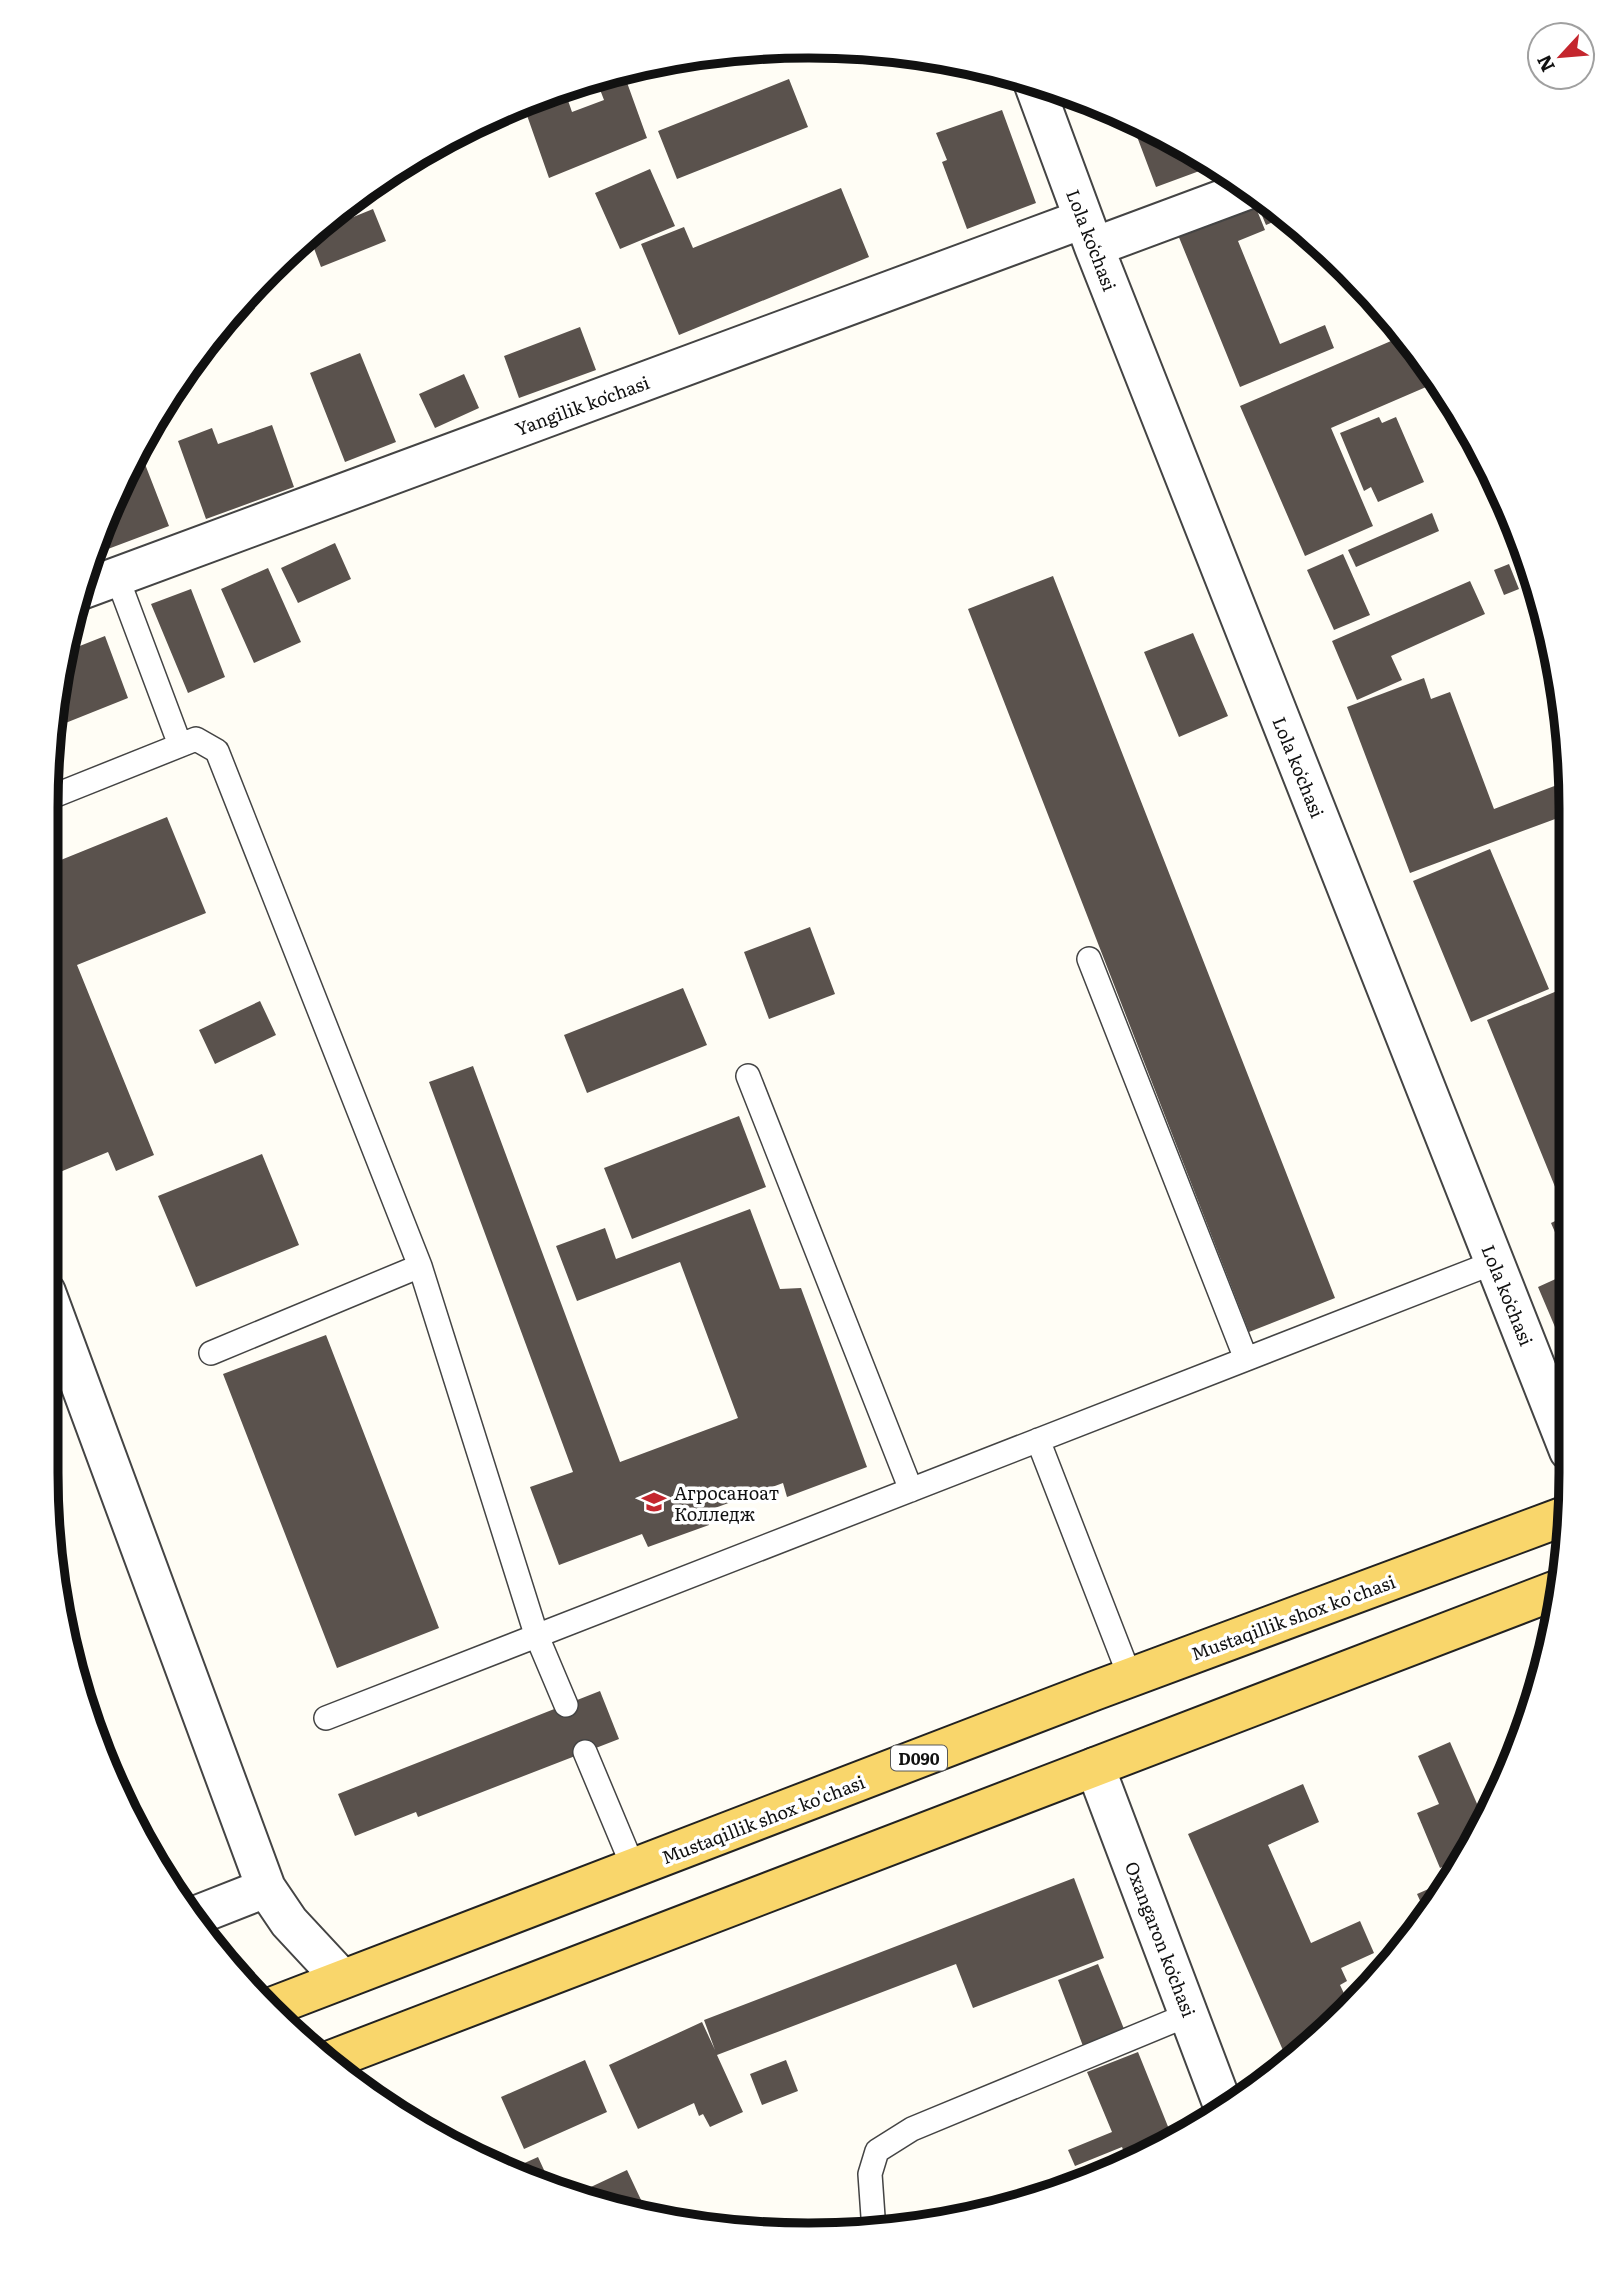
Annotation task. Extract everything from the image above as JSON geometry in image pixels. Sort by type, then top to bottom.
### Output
[{"type":"main road","name":"Mustaqillik shox ko'chasi","points":[[279,2004],[1130,1677],[1558,1518]]},
{"type":"main road","points":[[338,2057],[1549,1593]]},
{"type":"street","name":"Lola koʻchasi","points":[[1037,94],[1089,233],[1559,1425]]},
{"type":"street","name":"Yangilik koʻchasi","points":[[92,586],[1089,233],[1238,192]]},
{"type":"street","points":[[58,1325],[266,1888],[289,1922],[342,1979]]},
{"type":"street","name":"Oxangaron koʻchasi","points":[[1095,1767],[1221,2100]]},
{"type":"street","points":[[201,1913],[266,1888]]},
{"type":"lane","points":[[117,577],[180,746]]},
{"type":"lane","points":[[58,794],[196,739],[217,751],[420,1266],[536,1634],[566,1705]]},
{"type":"lane","points":[[1089,959],[1246,1359]]},
{"type":"lane","points":[[748,1076],[911,1490]]},
{"type":"lane","points":[[326,1718],[1495,1262]]},
{"type":"lane","points":[[211,1353],[420,1266]]},
{"type":"lane","points":[[1038,1440],[1130,1677]]},
{"type":"lane","points":[[585,1752],[634,1868]]},
{"type":"lane","points":[[873,2220],[870,2174],[877,2151],[912,2129],[1190,2014]]},
{"type":"building","points":[[789,79],[808,127],[677,179],[658,131]]},
{"type":"building","points":[[626,80],[647,138],[549,178],[526,113],[567,98],[572,112],[604,100],[599,88]]},
{"type":"building","points":[[1002,110],[1036,203],[967,229],[942,162],[947,160],[936,133]]},
{"type":"building","points":[[1135,133],[1203,170],[1156,187]]},
{"type":"building","points":[[650,169],[675,226],[620,249],[595,193]]},
{"type":"building","points":[[841,188],[869,257],[679,335],[641,244],[684,227],[693,248]]},
{"type":"building","points":[[1253,203],[1265,230],[1238,241],[1280,344],[1325,325],[1334,348],[1240,387],[1178,235]]},
{"type":"building","points":[[1259,208],[1276,221],[1266,225]]},
{"type":"building","points":[[373,209],[386,241],[321,267],[313,244],[339,223]]},
{"type":"building","points":[[580,327],[596,370],[519,398],[504,356]]},
{"type":"building","points":[[1395,339],[1429,386],[1331,428],[1373,526],[1305,556],[1240,406]]},
{"type":"building","points":[[360,353],[396,442],[345,462],[310,373]]},
{"type":"building","points":[[464,374],[479,408],[435,428],[419,394]]},
{"type":"building","points":[[1379,417],[1382,423],[1396,417],[1424,482],[1378,502],[1371,487],[1364,491],[1340,433]]},
{"type":"building","points":[[272,425],[294,487],[206,519],[178,441],[212,428],[218,444]]},
{"type":"building","points":[[143,460],[169,526],[104,550]]},
{"type":"building","points":[[1432,513],[1439,531],[1356,567],[1348,550]]},
{"type":"building","points":[[335,543],[351,579],[298,603],[281,568]]},
{"type":"building","points":[[1343,554],[1370,615],[1334,630],[1307,570]]},
{"type":"building","points":[[1509,564],[1519,589],[1504,595],[1494,570]]},
{"type":"building","points":[[268,568],[301,642],[254,663],[221,589]]},
{"type":"building","points":[[1053,576],[1335,1298],[1249,1332],[968,609]]},
{"type":"building","points":[[1470,581],[1485,614],[1391,656],[1402,680],[1357,700],[1332,641]]},
{"type":"building","points":[[191,589],[225,677],[188,693],[151,604]]},
{"type":"building","points":[[1193,633],[1228,716],[1179,737],[1144,652]]},
{"type":"building","points":[[105,636],[128,698],[63,724],[72,662],[75,648]]},
{"type":"building","points":[[1424,678],[1431,699],[1450,692],[1494,809],[1559,784],[1559,818],[1410,873],[1347,707]]},
{"type":"building","points":[[167,817],[206,913],[77,965],[154,1155],[116,1171],[108,1152],[60,1172],[58,1167],[58,861]]},
{"type":"building","points":[[1490,849],[1549,989],[1471,1022],[1413,881]]},
{"type":"building","points":[[810,927],[835,994],[769,1019],[744,952]]},
{"type":"building","points":[[683,988],[707,1045],[587,1093],[564,1035]]},
{"type":"building","points":[[1557,991],[1559,996],[1559,1197],[1487,1020]]},
{"type":"building","points":[[260,1001],[276,1035],[215,1064],[199,1030]]},
{"type":"building","points":[[473,1066],[620,1462],[738,1418],[680,1262],[577,1301],[556,1246],[605,1228],[616,1259],[750,1209],[780,1289],[801,1288],[867,1467],[787,1497],[783,1483],[704,1512],[709,1525],[648,1547],[642,1534],[559,1565],[530,1487],[573,1472],[429,1082]]},
{"type":"building","points":[[739,1116],[766,1187],[632,1239],[604,1168]]},
{"type":"building","points":[[262,1154],[299,1245],[196,1287],[158,1196]]},
{"type":"building","points":[[1559,1219],[1559,1241],[1551,1223]]},
{"type":"building","points":[[1559,1277],[1559,1336],[1538,1287]]},
{"type":"building","points":[[326,1335],[439,1628],[337,1668],[223,1374]]},
{"type":"building","points":[[88,1684],[113,1744],[110,1745]]},
{"type":"building","points":[[600,1691],[619,1739],[418,1817],[416,1812],[355,1836],[338,1794]]},
{"type":"building","points":[[1450,1742],[1480,1810],[1449,1864],[1440,1868],[1417,1813],[1439,1804],[1418,1756]]},
{"type":"building","points":[[1303,1784],[1319,1822],[1268,1845],[1311,1943],[1360,1921],[1374,1953],[1341,1968],[1347,1981],[1340,1985],[1345,1996],[1284,2053],[1188,1834]]},
{"type":"building","points":[[1074,1878],[1104,1958],[973,2008],[956,1964],[717,2055],[743,2112],[710,2127],[703,2114],[699,2116],[694,2103],[638,2129],[609,2065],[702,2022],[715,2050],[704,2020]]},
{"type":"building","points":[[1436,1886],[1422,1905],[1417,1894]]},
{"type":"building","points":[[1098,1964],[1124,2029],[1083,2046],[1058,1980]]},
{"type":"building","points":[[1138,2052],[1170,2131],[1124,2153],[1122,2147],[1075,2166],[1068,2150],[1112,2132],[1087,2072]]},
{"type":"building","points":[[585,2060],[607,2112],[524,2149],[501,2097]]},
{"type":"building","points":[[786,2060],[798,2091],[762,2105],[750,2074]]},
{"type":"building","points":[[538,2157],[547,2175],[521,2166]]},
{"type":"building","points":[[627,2170],[643,2205],[614,2198],[586,2189]]},
{"type":"place","name":"Агросаноат Колледж","points":[[654,1502]]}]
